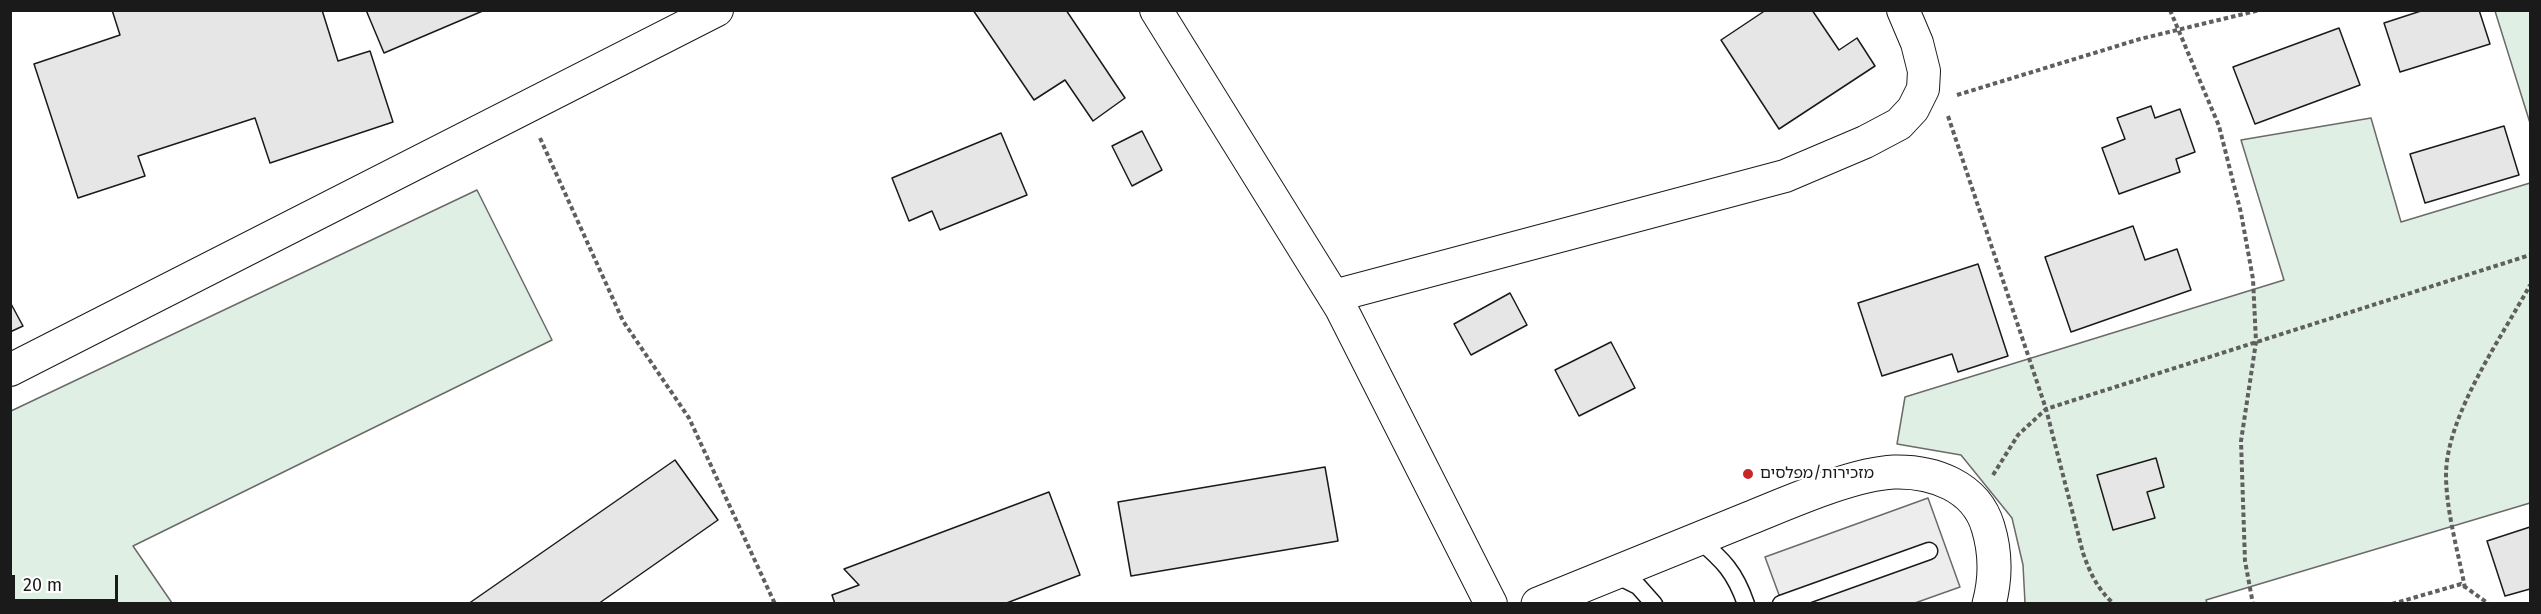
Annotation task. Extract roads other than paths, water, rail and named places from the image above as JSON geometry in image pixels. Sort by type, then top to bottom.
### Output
[{"type":"street","points":[[10,370],[717,10]]},
{"type":"street","points":[[1156,10],[1334,296],[1396,413],[1491,603]]},
{"type":"street","points":[[1334,296],[1785,176],[1865,142],[1928,105],[1923,89],[1924,71],[1917,44],[1903,10]]},
{"type":"street","points":[[1538,603],[1803,497],[1858,479],[1892,472],[1926,473],[1956,485],[1976,502],[1985,516],[1992,540],[1994,582],[1989,603]]},
{"type":"lane","points":[[1698,539],[1728,566],[1738,581],[1746,603]]},
{"type":"lane","points":[[1781,603],[1929,551]]},
{"type":"lane","points":[[1613,574],[1638,586],[1654,603]]},
{"type":"place","name":"מזכירות/מפלסים","points":[[1748,474]]}]
